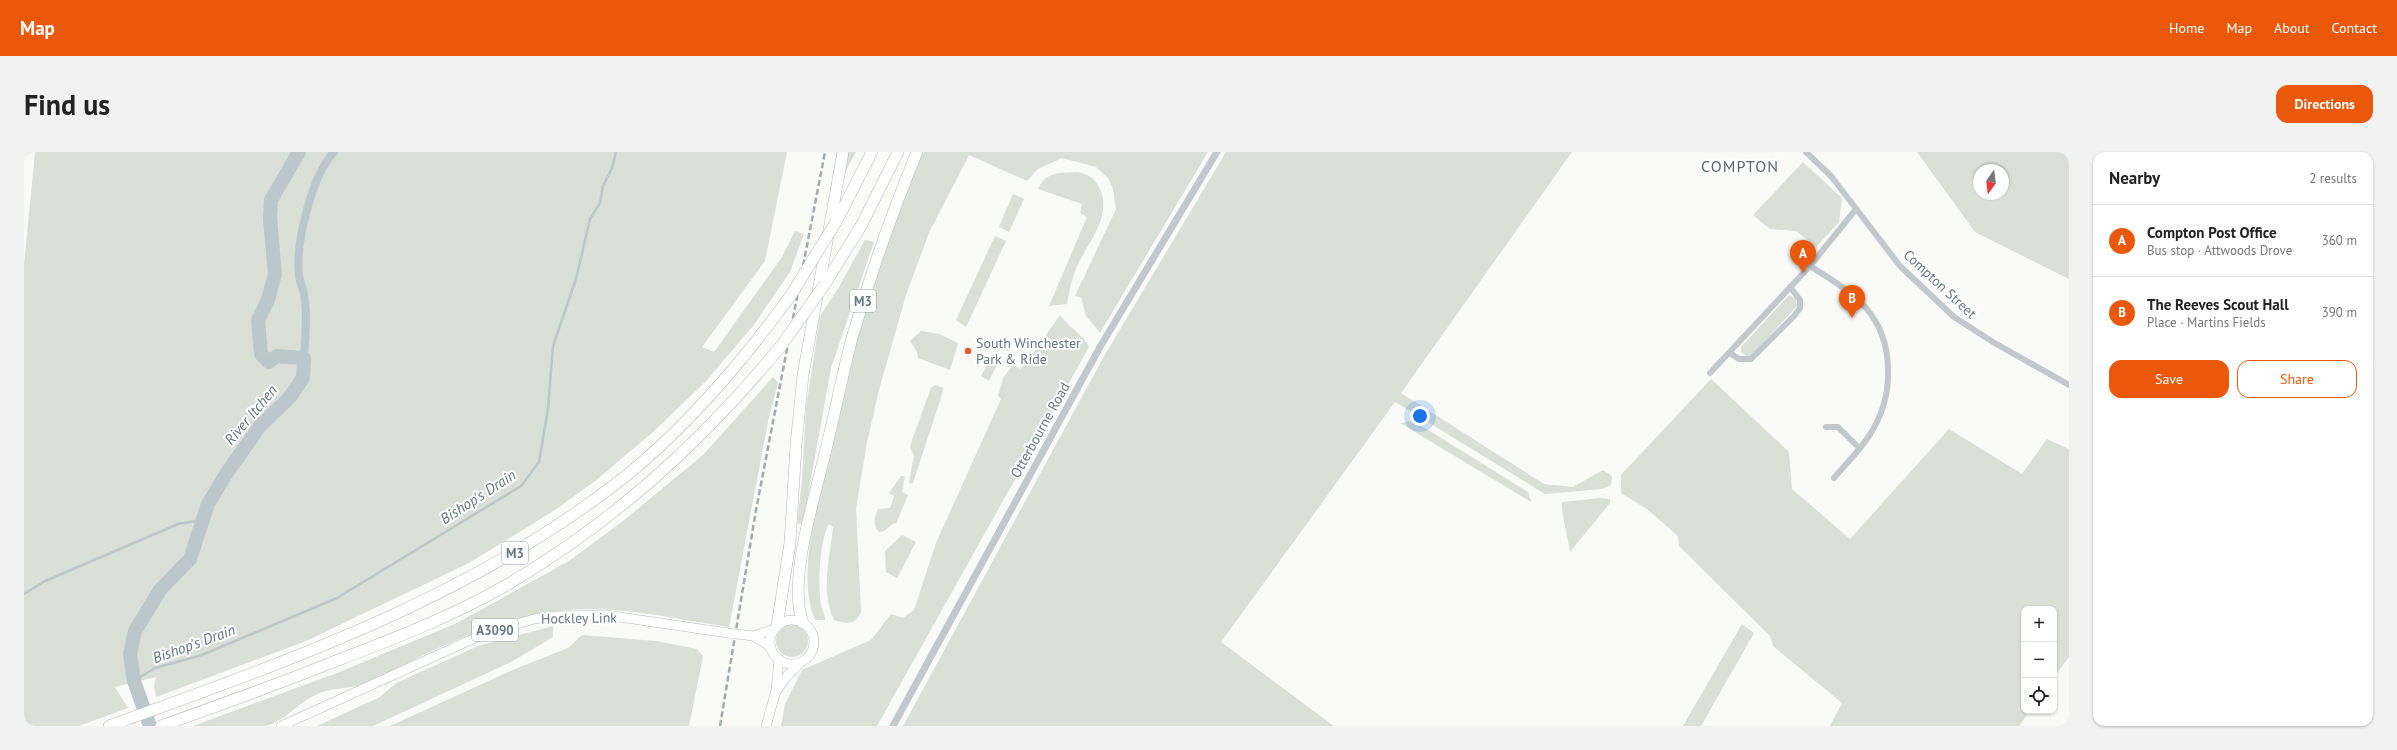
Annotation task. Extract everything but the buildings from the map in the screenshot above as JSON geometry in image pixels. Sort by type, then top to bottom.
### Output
[{"type":"highway","points":[[776,628],[790,543],[796,445],[803,375],[844,152]]},
{"type":"highway","name":"M3","points":[[109,726],[279,664],[373,625],[488,569],[540,538],[628,474],[670,436],[731,371],[790,295],[836,222],[872,152]]},
{"type":"highway","name":"M3","points":[[161,726],[371,648],[456,612],[504,586],[549,558],[606,518],[697,440],[738,398],[781,346],[825,284],[861,226],[898,152]]},
{"type":"highway","name":"M3","points":[[802,623],[797,602],[798,584],[811,511],[833,415],[852,339],[873,269],[917,152]]},
{"type":"main road","name":"Hockley Link","points":[[281,726],[486,633],[534,619],[559,616],[606,615],[753,636],[771,647]]},
{"type":"main road","points":[[776,691],[787,676],[810,654],[814,640],[810,630],[802,623],[792,620],[776,628],[771,635],[771,647],[779,659],[790,664],[802,661]]},
{"type":"main road","name":"Hockley Link","points":[[753,636],[776,628]]},
{"type":"main road","points":[[766,726],[776,691],[779,659]]},
{"type":"street","name":"Otterbourne Road","points":[[893,726],[1100,347],[1217,152]]},
{"type":"street","name":"Compton Street","points":[[1806,152],[1831,176],[1900,266],[1954,317],[2006,350],[2069,385]]},
{"type":"street","points":[[1710,373],[1810,266],[1856,209]]},
{"type":"street","points":[[1810,266],[1855,296],[1870,311],[1883,333],[1888,352],[1888,387],[1882,412],[1875,427],[1834,478]]},
{"type":"street","points":[[1730,353],[1739,359],[1751,359],[1794,316],[1800,308],[1800,300],[1790,287]]},
{"type":"street","points":[[1826,426],[1838,427],[1859,448]]},
{"type":"shaded area","points":[[35,152],[787,152],[765,261],[702,347],[714,352],[782,257],[795,231],[804,234],[790,272],[753,326],[706,381],[653,432],[595,481],[555,510],[469,563],[306,641],[156,697],[154,686],[156,677],[115,687],[128,708],[79,726],[24,726],[24,265]]},
{"type":"shaded area","points":[[849,152],[856,152],[844,174]]},
{"type":"shaded area","points":[[922,152],[1208,152],[1100,333],[1086,316],[1081,297],[1075,296],[1116,209],[1113,189],[1108,178],[1096,167],[1062,158],[1038,169],[1027,181],[969,155],[929,233],[906,295],[879,390],[867,442],[856,508],[861,612],[856,619],[846,623],[834,620],[830,609],[827,574],[833,527],[829,524],[823,541],[820,564],[821,605],[825,620],[815,620],[810,602],[808,582],[808,561],[814,518],[847,378],[869,298],[886,245]]},
{"type":"shaded area","points":[[1226,152],[1572,152],[1401,393],[1544,484],[1573,487],[1603,470],[1612,476],[1611,485],[1602,489],[1545,494],[1395,402],[1221,642],[1334,726],[903,726],[1103,358]]},
{"type":"shaded area","points":[[1917,152],[2069,152],[2069,279],[1975,232]]},
{"type":"shaded area","points":[[1803,162],[1842,198],[1839,222],[1816,247],[1796,231],[1770,229],[1753,215]]},
{"type":"shaded area","points":[[1077,172],[1091,177],[1098,185],[1103,200],[1103,211],[1096,232],[1079,261],[1075,271],[1067,304],[1049,306],[1087,217],[1080,213],[1082,204],[1038,189],[1041,183],[1049,176],[1059,173]]},
{"type":"shaded area","points":[[1013,194],[1024,199],[1009,232],[999,227]]},
{"type":"shaded area","points":[[995,236],[1006,241],[966,327],[956,320]]},
{"type":"shaded area","points":[[865,240],[874,242],[831,368],[803,523],[797,524],[802,481],[806,408],[820,316],[839,287]]},
{"type":"shaded area","points":[[1789,295],[1796,299],[1797,306],[1751,356],[1746,356],[1741,352],[1741,347]]},
{"type":"shaded area","points":[[1060,315],[1067,324],[1083,338],[1089,347],[877,726],[781,726],[785,704],[802,670],[871,640],[891,614],[903,618],[914,610],[936,543],[1001,399],[998,396],[1003,378],[1013,365],[1020,369],[1025,365]]},
{"type":"shaded area","points":[[921,331],[939,334],[958,343],[950,370],[918,358],[917,352],[910,341]]},
{"type":"shaded area","points":[[992,355],[1000,359],[989,381],[981,376]]},
{"type":"shaded area","points":[[773,377],[778,382],[768,422],[729,627],[656,615],[602,609],[555,612],[526,617],[471,634],[445,645],[367,684],[319,693],[307,699],[284,717],[271,724],[264,726],[193,726],[337,673],[457,623],[569,561],[623,521],[703,455]]},
{"type":"shaded area","points":[[1711,379],[1789,452],[1792,489],[1850,539],[1949,429],[2022,474],[2047,439],[2069,449],[2069,657],[2057,673],[2057,606],[2021,606],[2021,714],[2028,714],[2019,726],[1830,726],[1842,703],[1773,646],[1770,636],[1679,546],[1678,536],[1648,510],[1621,493],[1621,475]]},
{"type":"shaded area","points":[[935,385],[944,388],[913,483],[909,483],[914,455],[910,448],[912,440],[931,388]]},
{"type":"shaded area","points":[[1414,421],[1528,492],[1531,502],[1400,423]]},
{"type":"shaded area","points":[[901,476],[905,476],[902,492],[908,495],[896,524],[894,523],[884,531],[879,532],[875,527],[875,518],[878,509],[890,508],[894,496],[889,493]]},
{"type":"shaded area","points":[[1600,498],[1610,499],[1610,503],[1570,552],[1562,511],[1562,502]]},
{"type":"shaded area","points":[[902,535],[916,542],[897,578],[886,572],[885,551]]},
{"type":"shaded area","points":[[1742,624],[1754,633],[1701,726],[1683,726]]},
{"type":"shaded area","points":[[792,625],[801,628],[805,632],[808,641],[805,650],[801,654],[792,657],[783,654],[779,650],[776,641],[779,632],[783,628]]},
{"type":"shaded area","points":[[553,626],[553,637],[513,661],[373,726],[317,726],[380,697],[396,683],[478,646]]},
{"type":"shaded area","points":[[582,635],[656,641],[697,649],[703,656],[689,726],[390,726],[515,669],[568,648]]},
{"type":"waterway","name":"River Itchen","points":[[150,726],[134,681],[130,654],[135,631],[160,590],[190,559],[208,504],[226,474],[260,426],[290,397],[303,378],[304,358],[277,356],[269,362],[261,354],[258,320],[268,300],[275,274],[270,219],[271,200],[299,152]]},
{"type":"waterway","points":[[304,358],[306,310],[304,294],[299,276],[298,262],[300,246],[312,193],[326,163],[334,152]]},
{"type":"waterway","name":"Bishop's Drain","points":[[134,681],[155,668],[202,655],[337,598],[521,486],[539,462],[548,409],[553,346],[576,279],[590,219],[600,203],[603,186],[612,168],[616,152]]},
{"type":"waterway","points":[[24,594],[45,581],[178,524],[202,520]]},
{"type":"railway","points":[[720,726],[756,510],[825,152]]},
{"type":"place","name":"Compton Post Office","points":[[1803,273]]},
{"type":"place","name":"The Reeves Scout Hall","points":[[1852,318]]},
{"type":"place","name":"South Winchester Park & Ride","points":[[968,351]]},
{"type":"district","name":"COMPTON","points":[[1740,166]]}]
